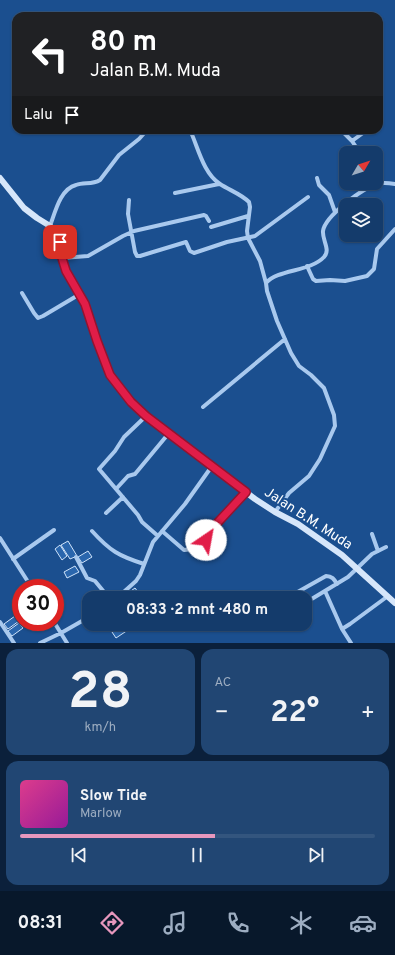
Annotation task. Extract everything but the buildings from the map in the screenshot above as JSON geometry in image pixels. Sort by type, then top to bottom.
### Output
[{"type":"street","points":[[50,226],[62,196],[68,189],[75,185],[100,180],[119,154],[143,134]]},
{"type":"street","points":[[192,134],[207,171],[219,184],[249,202],[248,238],[260,261],[277,321],[291,353],[299,366],[324,388],[334,415],[335,426],[320,459],[309,476],[289,493],[275,512]]},
{"type":"street","points":[[345,134],[355,146]]},
{"type":"street","points":[[352,141],[362,134]]},
{"type":"street","name":"Jalan B.M. Muda","points":[[0,178],[24,208],[50,226],[58,236],[66,271],[85,304],[110,375],[131,402],[146,416],[246,492],[275,512],[298,524],[324,541],[392,599]]},
{"type":"street","points":[[317,178],[319,185],[329,195],[335,212]]},
{"type":"street","points":[[383,183],[395,184]]},
{"type":"street","points":[[175,193],[219,184]]},
{"type":"street","points":[[266,283],[276,276],[318,262],[326,256],[327,251],[323,231],[325,225],[335,212],[366,190]]},
{"type":"street","points":[[129,200],[128,214],[135,252],[137,256],[140,256],[186,242],[190,251],[194,253],[227,242],[255,236],[308,198]]},
{"type":"street","points":[[62,258],[88,256],[132,232],[204,215],[208,217],[209,220]]},
{"type":"street","points":[[211,227],[248,216]]},
{"type":"street","points":[[307,266],[313,279],[316,281],[345,281],[366,276],[374,269],[377,249],[395,229]]},
{"type":"street","points":[[22,293],[38,318],[80,294]]},
{"type":"street","points":[[203,407],[285,339]]},
{"type":"street","points":[[146,416],[124,437],[115,451],[99,468],[142,522],[158,536]]},
{"type":"street","points":[[116,489],[128,476],[135,474],[169,433]]},
{"type":"street","points":[[125,591],[136,581],[140,575],[150,547],[185,504],[212,466]]},
{"type":"street","points":[[162,531],[184,550],[205,548],[205,537],[246,492]]},
{"type":"street","points":[[106,513],[123,497]]},
{"type":"street","points":[[13,560],[54,530]]},
{"type":"street","points":[[92,531],[102,543],[113,552],[122,557],[144,564]]},
{"type":"street","points":[[372,534],[378,551]]},
{"type":"street","points":[[0,538],[26,579]]},
{"type":"street","points":[[0,550],[5,546]]},
{"type":"street","points":[[312,599],[348,577],[371,555],[386,547]]},
{"type":"street","points":[[76,557],[87,578],[95,580],[104,591]]},
{"type":"street","points":[[299,591],[326,576],[333,578],[337,584]]},
{"type":"street","points":[[325,591],[342,628],[351,643]]},
{"type":"street","points":[[342,628],[392,599]]},
{"type":"street","points":[[40,643],[82,621]]},
{"type":"street","points":[[0,622],[14,643]]},
{"type":"street","points":[[61,633],[67,643]]},
{"type":"route","points":[[60,242],[62,258],[66,271],[85,304],[110,375],[118,386],[131,402],[146,416],[246,492],[208,533],[206,540]]}]
